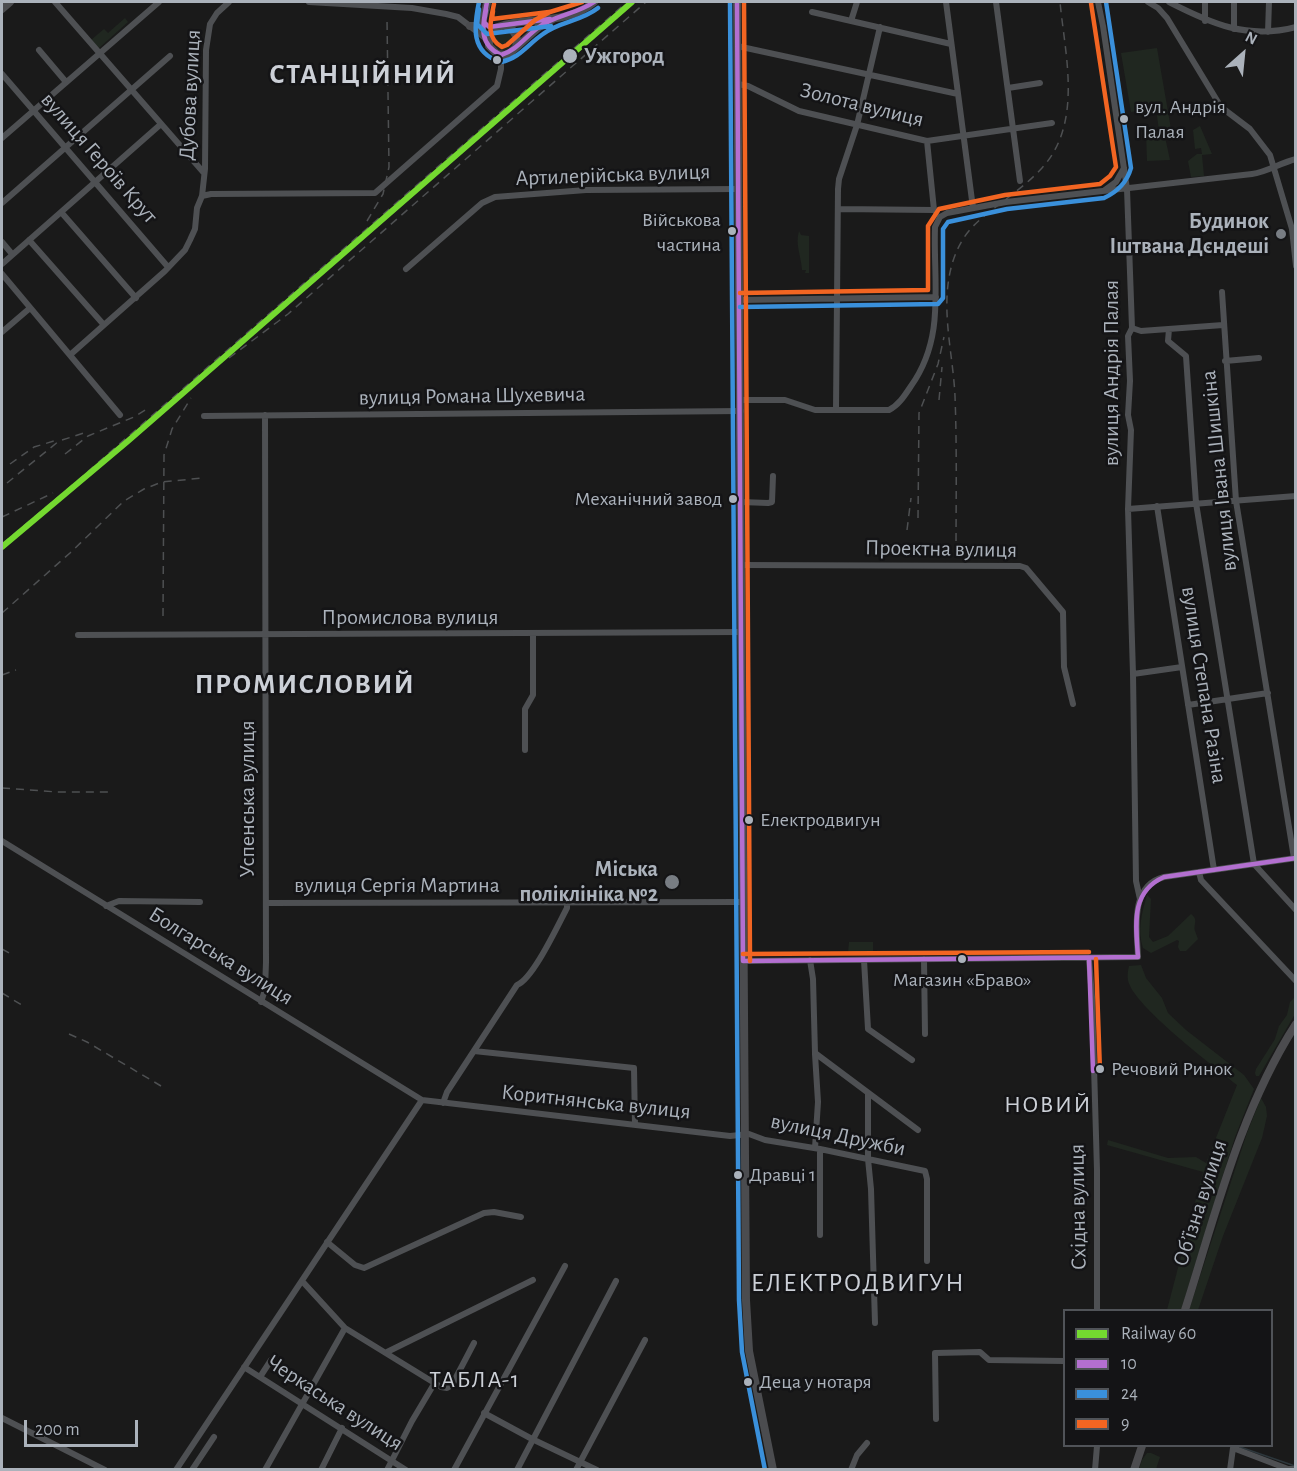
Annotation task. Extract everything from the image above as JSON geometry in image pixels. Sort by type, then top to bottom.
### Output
[{"type":"highway","name":"Обʼїзна вулиця","points":[[1186,1309],[1239,1140],[1264,1078],[1296,1024]]},
{"type":"highway","points":[[1134,1470],[1142,1447]]},
{"type":"main road","points":[[2,9],[10,2]]},
{"type":"main road","points":[[487,2],[484,19],[486,39],[492,51],[501,55],[508,54],[553,19]]},
{"type":"main road","points":[[486,39],[495,28],[553,19],[583,10],[594,2]]},
{"type":"main road","points":[[737,2],[748,1342],[773,1470]]},
{"type":"main road","points":[[470,26],[476,26],[484,19]]},
{"type":"main road","points":[[484,19],[486,25],[495,28]]},
{"type":"main road","points":[[504,26],[512,29],[516,35],[516,47]]},
{"type":"street","points":[[55,2],[204,173]]},
{"type":"street","points":[[2,138],[159,2]]},
{"type":"street","name":"Дубова вулиця","points":[[70,356],[136,298],[185,250],[190,240],[202,196],[205,169],[207,41],[212,18],[229,2]]},
{"type":"street","points":[[309,2],[412,8],[458,17],[486,39]]},
{"type":"street","points":[[851,21],[858,2]]},
{"type":"street","points":[[946,2],[973,208]]},
{"type":"street","points":[[996,2],[1020,181]]},
{"type":"street","name":"вулиця Андрія Палая","points":[[1089,959],[1138,957],[1136,915],[1140,899],[1136,880],[1128,509],[1131,430],[1128,415],[1130,381],[1128,336],[1132,328],[1127,189],[1098,2]]},
{"type":"street","points":[[1148,2],[1165,15],[1221,107],[1254,133],[1269,153],[1292,228],[1296,266]]},
{"type":"street","points":[[1169,2],[1205,21],[1234,28],[1268,32],[1296,27]]},
{"type":"street","points":[[1185,2],[1185,10]]},
{"type":"street","points":[[1205,2],[1205,21]]},
{"type":"street","points":[[1234,2],[1234,28]]},
{"type":"street","points":[[1268,32],[1269,2]]},
{"type":"street","points":[[812,12],[951,44]]},
{"type":"street","points":[[836,410],[839,179],[857,125],[880,27]]},
{"type":"street","points":[[737,46],[958,94]]},
{"type":"street","points":[[39,50],[66,82]]},
{"type":"street","points":[[202,196],[211,194],[375,193],[497,86],[501,55]]},
{"type":"street","points":[[2,203],[170,56]]},
{"type":"street","name":"вулиця Героїв Крут","points":[[2,74],[168,267]]},
{"type":"street","points":[[1008,88],[1040,83]]},
{"type":"street","name":"Золота вулиця","points":[[738,84],[748,86],[799,111],[927,141],[1052,123]]},
{"type":"street","points":[[2,264],[161,124]]},
{"type":"street","points":[[927,141],[934,210],[940,217]]},
{"type":"street","points":[[741,400],[785,400],[815,410],[889,410],[897,404],[923,369],[932,345],[936,297],[935,227],[940,217],[947,213],[1102,191],[1251,174],[1296,159]]},
{"type":"street","points":[[1102,191],[1116,182],[1124,168]]},
{"type":"street","name":"Артилерійська вулиця","points":[[406,268],[482,203],[495,197],[586,190],[739,189]]},
{"type":"street","points":[[838,209],[934,210]]},
{"type":"street","points":[[60,212],[136,298]]},
{"type":"street","points":[[29,240],[104,325]]},
{"type":"street","points":[[2,242],[12,254]]},
{"type":"street","points":[[2,274],[120,415]]},
{"type":"street","name":"вулиця Івана Шишкіна","points":[[1222,292],[1236,501],[1295,858]]},
{"type":"street","points":[[740,300],[936,297]]},
{"type":"street","points":[[2,332],[30,308]]},
{"type":"street","points":[[1132,328],[1141,331],[1223,325]]},
{"type":"street","points":[[1169,329],[1168,341],[1186,356],[1196,503],[1254,864],[1296,910]]},
{"type":"street","points":[[1226,361],[1259,358]]},
{"type":"street","name":"вулиця Романа Шухевича","points":[[204,416],[741,411]]},
{"type":"street","name":"Успенська вулиця","points":[[261,1002],[266,990],[265,415]]},
{"type":"street","points":[[741,502],[772,502],[773,476]]},
{"type":"street","points":[[1128,509],[1296,496]]},
{"type":"street","name":"вулиця Степана Разіна","points":[[1157,507],[1214,870]]},
{"type":"street","name":"Проектна вулиця","points":[[741,565],[1020,566],[1026,568],[1063,612],[1064,667],[1073,704]]},
{"type":"street","name":"Промислова вулиця","points":[[78,635],[742,632]]},
{"type":"street","points":[[525,750],[525,709],[533,695],[533,634]]},
{"type":"street","points":[[1133,674],[1182,666]]},
{"type":"street","points":[[1188,705],[1268,693]]},
{"type":"street","name":"Болгарська вулиця","points":[[2,842],[422,1100]]},
{"type":"street","points":[[1140,899],[1154,880],[1295,858]]},
{"type":"street","points":[[1199,872],[1201,880],[1296,981]]},
{"type":"street","points":[[106,906],[119,901],[200,902]]},
{"type":"street","points":[[443,1102],[447,1092],[517,985],[524,982],[532,970],[566,909],[567,902]]},
{"type":"street","name":"вулиця Сергія Мартина","points":[[266,903],[743,902]]},
{"type":"street","points":[[924,959],[925,1034]]},
{"type":"street","points":[[744,961],[1089,959]]},
{"type":"street","name":"Східна вулиця","points":[[1089,959],[1097,1170],[1097,1309]]},
{"type":"street","points":[[810,960],[813,979],[818,1102],[820,1235]]},
{"type":"street","points":[[864,960],[868,1029],[912,1060]]},
{"type":"street","points":[[474,1051],[634,1068],[635,1125]]},
{"type":"street","points":[[815,1053],[918,1130]]},
{"type":"street","points":[[868,1093],[868,1159],[875,1323]]},
{"type":"street","points":[[176,1470],[422,1100]]},
{"type":"street","name":"Коритнянська вулиця","points":[[422,1100],[730,1136],[745,1135]]},
{"type":"street","name":"вулиця Дружби","points":[[745,1135],[925,1171],[927,1179],[927,1261]]},
{"type":"street","points":[[327,1242],[356,1265],[364,1268],[484,1213],[494,1212],[521,1217]]},
{"type":"street","points":[[454,1470],[565,1266]]},
{"type":"street","points":[[387,1352],[533,1280]]},
{"type":"street","points":[[302,1281],[345,1328],[387,1352],[434,1384],[447,1389],[452,1385],[474,1342]]},
{"type":"street","points":[[517,1470],[616,1281]]},
{"type":"street","points":[[265,1470],[345,1328]]},
{"type":"street","points":[[576,1470],[645,1340]]},
{"type":"street","points":[[936,1419],[935,1353],[980,1352],[989,1360],[1063,1361]]},
{"type":"street","points":[[260,1377],[271,1359]]},
{"type":"street","name":"Черкаська вулиця","points":[[244,1367],[406,1470]]},
{"type":"street","points":[[387,1470],[434,1384]]},
{"type":"street","points":[[484,1413],[597,1470]]},
{"type":"street","points":[[2,1418],[105,1470]]},
{"type":"street","points":[[321,1470],[342,1428]]},
{"type":"street","points":[[192,1470],[214,1437]]},
{"type":"street","points":[[851,1470],[857,1455],[867,1443]]},
{"type":"street","points":[[1095,1470],[1097,1447]]},
{"type":"street","points":[[1230,1470],[1233,1448],[1296,1470]]},
{"type":"shaded area","points":[[125,18],[128,22],[98,49],[91,40],[104,29],[108,33]]},
{"type":"shaded area","points":[[503,29],[511,32],[514,40],[511,48],[503,51],[495,48],[492,40],[495,32]]},
{"type":"shaded area","points":[[1157,48],[1171,129],[1159,131],[1156,108],[1131,112],[1121,53]]},
{"type":"shaded area","points":[[1200,126],[1212,154],[1202,155],[1204,176],[1191,177],[1188,161],[1197,154],[1202,154],[1201,148],[1195,149],[1193,130]]},
{"type":"shaded area","points":[[1146,133],[1165,137],[1170,160],[1147,161]]},
{"type":"shaded area","points":[[799,231],[801,235],[809,236],[809,273],[802,270],[798,246]]},
{"type":"shaded area","points":[[1147,895],[1151,899],[1149,937],[1153,942],[1168,936],[1191,914],[1193,916],[1198,939],[1186,951],[1180,951],[1177,940],[1151,953],[1143,948],[1140,928]]},
{"type":"shaded area","points":[[849,942],[873,942],[873,954],[848,953]]},
{"type":"shaded area","points":[[1141,965],[1146,978],[1162,998],[1168,1013],[1244,1075],[1254,1089],[1235,1137],[1181,1309],[1167,1309],[1203,1172],[1107,1145],[1108,1140],[1168,1158],[1196,1157],[1206,1163],[1237,1085],[1176,1035],[1144,1004],[1133,991],[1128,980],[1129,966]]},
{"type":"shaded area","points":[[1295,997],[1295,1014],[1259,1076],[1256,1076],[1256,1069],[1275,1039],[1279,1026],[1287,1015],[1290,1002]]},
{"type":"shaded area","points":[[1261,1098],[1266,1107],[1267,1116],[1262,1138],[1223,1236],[1198,1309],[1189,1309],[1247,1133]]},
{"type":"shaded area","points":[[1147,1453],[1160,1457],[1156,1469],[1139,1469]]},
{"type":"waterway","points":[[1240,1447],[1295,1466]]},
{"type":"railway","points":[[2,544],[627,2]]},
{"type":"railway","points":[[229,358],[288,314],[646,2]]},
{"type":"railway","points":[[956,555],[956,416],[947,311],[949,278],[957,250],[967,233],[980,219],[1042,168],[1055,150],[1063,131],[1068,88],[1060,2]]},
{"type":"railway","points":[[367,221],[383,194],[389,167],[387,19]]},
{"type":"railway","points":[[918,518],[919,413],[938,364],[944,337]]},
{"type":"railway","points":[[939,400],[942,367]]},
{"type":"railway","points":[[163,616],[164,455],[172,429],[191,398]]},
{"type":"railway","points":[[65,454],[88,436],[134,417],[150,407]]},
{"type":"railway","points":[[7,483],[59,441],[84,433]]},
{"type":"railway","points":[[10,464],[34,447],[54,441]]},
{"type":"railway","points":[[2,613],[124,501],[162,482],[203,478]]},
{"type":"railway","points":[[2,517],[53,493]]},
{"type":"railway","points":[[907,530],[911,498]]},
{"type":"railway","points":[[2,675],[16,670]]},
{"type":"railway","points":[[2,788],[57,792],[108,792]]},
{"type":"railway","points":[[2,949],[11,954]]},
{"type":"railway","points":[[2,993],[25,1007]]},
{"type":"railway","points":[[69,1034],[87,1042],[161,1086]]},
{"type":"rail line","name":"60","points":[[2,547],[128,441],[632,2]]},
{"type":"transit line","name":"24","points":[[479,2],[476,38],[484,52],[501,62],[519,54],[556,26],[584,16],[598,8]]},
{"type":"transit line","name":"10","points":[[487,2],[483,25],[485,39],[488,45],[501,55],[516,47],[545,23],[594,2]]},
{"type":"transit line","name":"9","points":[[494,4],[490,28],[493,39],[502,47],[535,20],[550,12],[582,2]]},
{"type":"transit line","name":"24","points":[[730,2],[739,1300],[742,1352],[765,1470]]},
{"type":"transit line","name":"10","points":[[737,2],[743,961]]},
{"type":"transit line","name":"9","points":[[744,2],[750,961]]},
{"type":"transit line","name":"24","points":[[740,307],[938,304],[943,298],[943,229],[948,222],[1007,209],[1104,198],[1117,190],[1127,178],[1131,168],[1106,2]]},
{"type":"transit line","name":"9","points":[[740,293],[928,290],[928,226],[939,209],[1005,195],[1100,184],[1110,176],[1116,167],[1091,3]]},
{"type":"transit line","name":"24","points":[[479,9],[477,24],[487,34],[551,26]]},
{"type":"transit line","name":"10","points":[[486,10],[484,22],[489,27],[550,19]]},
{"type":"transit line","name":"9","points":[[493,11],[492,19],[549,12]]},
{"type":"transit line","name":"10","points":[[743,961],[1138,957],[1136,922],[1140,900],[1153,883],[1164,877],[1296,858]]},
{"type":"transit line","name":"9","points":[[743,954],[1089,952]]},
{"type":"transit line","name":"10","points":[[1089,959],[1093,1071]]},
{"type":"transit line","name":"9","points":[[1096,959],[1100,1071]]},
{"type":"place","name":"Ужгород","points":[[570,56]]},
{"type":"place","name":"вул. Андрія Палая","points":[[1124,119]]},
{"type":"place","name":"Військова частина","points":[[732,231]]},
{"type":"place","name":"Будинок Іштвана Дєндеші","points":[[1281,234]]},
{"type":"place","name":"Механічний завод","points":[[733,499]]},
{"type":"place","name":"Електродвигун","points":[[749,820]]},
{"type":"place","name":"Міська поліклініка №2","points":[[672,882]]},
{"type":"place","name":"Магазин «Браво»","points":[[962,959]]},
{"type":"place","name":"Речовий Ринок","points":[[1100,1069]]},
{"type":"place","name":"Дравці 1","points":[[738,1175]]},
{"type":"place","name":"Деца у нотаря","points":[[748,1382]]},
{"type":"district","name":"СТАНЦІЙНИЙ","points":[[363,75]]},
{"type":"district","name":"ПРОМИСЛОВИЙ","points":[[305,685]]},
{"type":"district","name":"НОВИЙ","points":[[1048,1105]]},
{"type":"district","name":"ЕЛЕКТРОДВИГУН","points":[[858,1283]]},
{"type":"district","name":"ТАБЛА-1","points":[[475,1380]]}]
